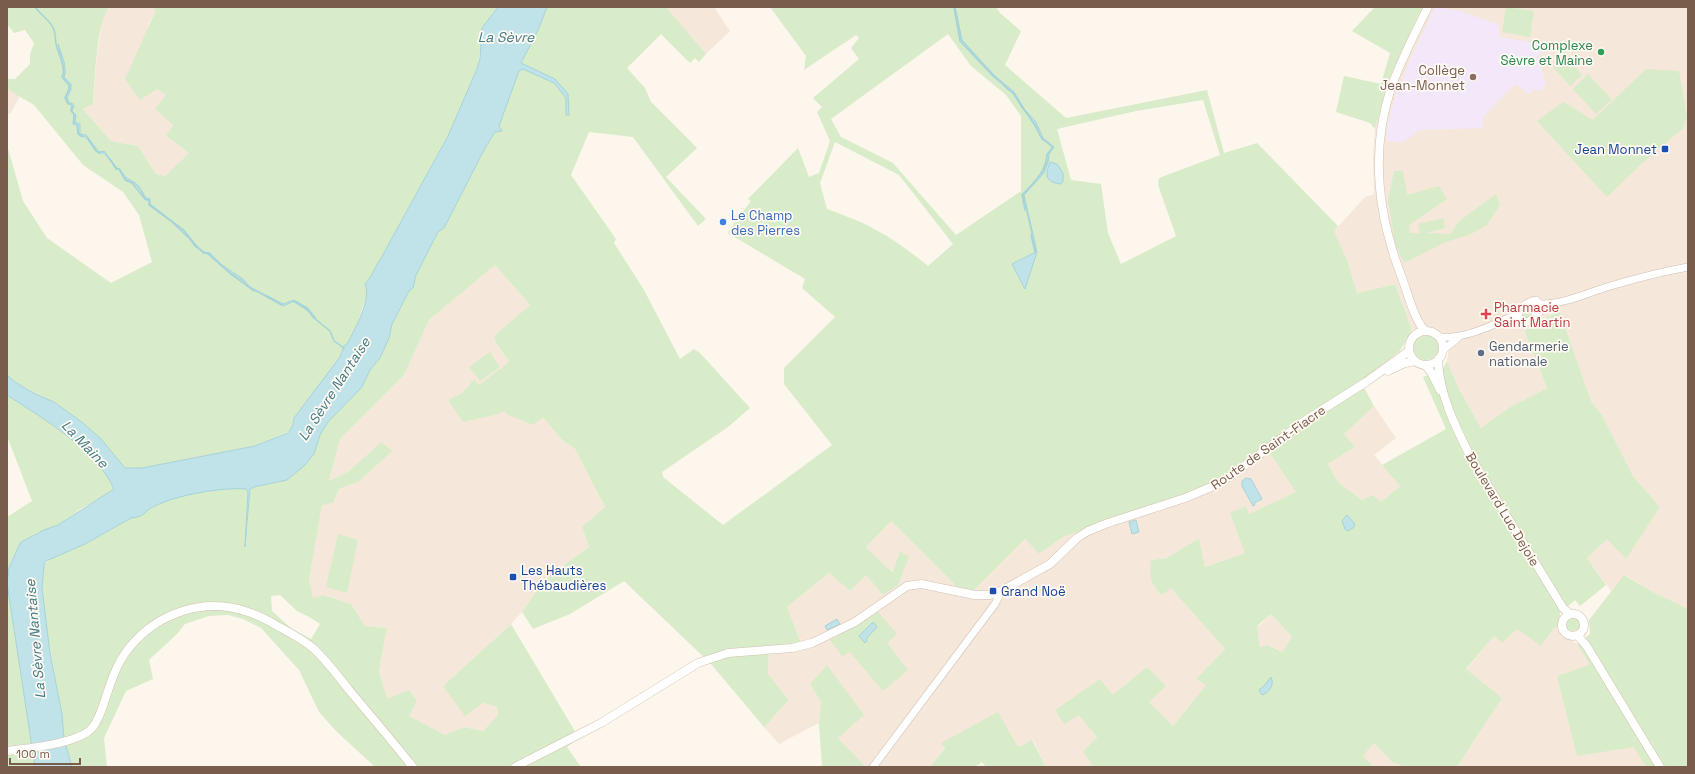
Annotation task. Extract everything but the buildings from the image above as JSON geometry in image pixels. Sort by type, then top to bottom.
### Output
[{"type":"main road","points":[[1414,336],[1414,325],[1388,233],[1380,196],[1378,159],[1381,130],[1392,87],[1428,7]]},
{"type":"main road","points":[[1400,273],[1419,322],[1425,331]]},
{"type":"main road","points":[[1425,331],[1432,332],[1439,337],[1443,350],[1438,360],[1425,365],[1415,361],[1409,351],[1410,342],[1414,336],[1425,331]]},
{"type":"main road","name":"Route de Saint-Fiacre","points":[[515,767],[584,732],[706,659],[737,652],[792,648],[812,643],[855,622],[900,590],[912,585],[926,585],[975,595],[990,595],[999,592],[1050,564],[1077,538],[1088,531],[1113,521],[1190,497],[1216,485],[1325,407],[1366,382],[1409,351]]},
{"type":"main road","name":"Boulevard Luc Dejoie","points":[[1438,360],[1438,370],[1448,406]]},
{"type":"main road","name":"Route de Saint-Fiacre","points":[[1366,382],[1405,363],[1415,361]]},
{"type":"main road","name":"Boulevard Luc Dejoie","points":[[1425,365],[1431,372],[1448,406],[1459,434],[1471,458],[1567,616]]},
{"type":"main road","points":[[7,752],[72,740],[87,733],[96,723],[116,670],[128,650],[142,634],[157,622],[182,611],[204,606],[240,609],[256,614],[313,648],[413,767]]},
{"type":"main road","points":[[1577,614],[1583,619],[1584,625],[1579,633],[1570,635],[1564,630],[1562,625],[1567,616],[1577,614]]},
{"type":"main road","points":[[1579,633],[1660,767]]},
{"type":"street","points":[[1439,337],[1447,338],[1462,335],[1519,317],[1528,322],[1540,308],[1643,276],[1688,266]]},
{"type":"street","points":[[1519,317],[1523,307],[1532,301],[1536,300],[1540,308]]},
{"type":"street","points":[[1443,350],[1462,335]]},
{"type":"street","points":[[873,767],[998,599],[999,592]]},
{"type":"street","points":[[990,595],[992,607]]},
{"type":"shaded area","points":[[109,7],[151,7],[156,10],[148,26],[157,89],[166,95],[173,125],[166,136],[189,153],[165,176],[156,174],[138,146],[111,141],[83,109],[93,104],[97,54],[104,14]]},
{"type":"shaded area","points":[[666,7],[714,7],[730,31],[706,54]]},
{"type":"shaded area","points":[[1422,7],[1688,7],[1688,609],[1653,592],[1625,575],[1611,591],[1587,558],[1607,538],[1626,558],[1660,507],[1633,476],[1602,415],[1591,401],[1560,312],[1542,319],[1531,328],[1524,330],[1547,388],[1510,407],[1481,428],[1459,389],[1447,361],[1449,349],[1443,333],[1425,326],[1412,330],[1395,284],[1357,293],[1348,262],[1334,231],[1365,197],[1374,194],[1373,158],[1375,129],[1391,75]]},
{"type":"shaded area","name":"Collège Jean-Monnet","points":[[1435,7],[1460,11],[1499,25],[1499,37],[1540,44],[1543,47],[1543,52],[1537,57],[1546,84],[1540,91],[1534,89],[1529,94],[1515,84],[1483,117],[1483,128],[1420,130],[1403,142],[1387,141],[1388,123],[1396,94]]},
{"type":"shaded area","points":[[7,86],[10,91],[20,96],[11,113],[7,115]]},
{"type":"shaded area","points":[[495,265],[530,305],[495,335],[494,339],[509,362],[479,386],[474,379],[462,393],[448,401],[498,414],[505,410],[543,416],[562,440],[575,449],[605,507],[582,527],[589,547],[554,572],[540,586],[522,612],[511,624],[443,686],[482,703],[497,707],[498,715],[483,731],[464,727],[445,736],[409,716],[409,690],[387,700],[379,671],[387,628],[365,626],[351,604],[325,595],[313,599],[309,580],[322,504],[333,503],[339,489],[358,482],[381,442],[349,471],[329,481],[340,439],[404,375],[429,320]]},
{"type":"shaded area","points":[[1374,406],[1396,438],[1374,455],[1400,486],[1381,502],[1362,500],[1338,482],[1328,464],[1355,447],[1344,434]]},
{"type":"shaded area","points":[[1265,446],[1297,492],[1249,514],[1245,553],[1205,567],[1199,538],[1167,558],[1151,560],[1171,587],[1225,649],[1196,679],[1206,685],[1173,726],[1149,702],[1113,695],[1079,714],[1097,739],[1083,751],[1093,767],[1046,767],[1033,740],[1018,747],[941,742],[945,747],[930,767],[866,767],[838,738],[864,714],[810,684],[821,702],[819,723],[779,744],[764,727],[789,700],[768,674],[769,648],[801,643],[787,607],[829,573],[850,591],[866,575],[883,595],[908,557],[900,552],[894,572],[881,563],[866,547],[891,521],[959,589],[973,591],[1025,539],[1039,554],[1063,537],[1081,531]]},
{"type":"shaded area","points":[[1271,614],[1292,637],[1282,652],[1269,645],[1260,647],[1257,626]]},
{"type":"shaded area","points":[[1555,627],[1577,644],[1591,665],[1646,767],[1457,767],[1502,698],[1466,670],[1494,636],[1517,629]]},
{"type":"shaded area","points":[[1374,743],[1392,762],[1405,767],[1374,767],[1363,756]]},
{"type":"green space","points":[[7,7],[109,7],[101,27],[93,104],[83,109],[111,141],[138,146],[156,174],[165,176],[189,153],[166,136],[173,125],[155,109],[166,95],[157,89],[140,100],[125,79],[156,10],[151,7],[498,7],[485,25],[477,69],[448,136],[380,260],[365,284],[367,291],[366,298],[356,328],[341,355],[294,418],[293,425],[288,432],[255,446],[142,468],[125,468],[101,439],[83,423],[54,402],[33,393],[15,382],[7,375],[7,145],[23,201],[47,238],[111,283],[152,262],[139,215],[123,192],[83,165],[34,105],[10,91],[7,86],[7,79],[15,79],[30,64],[30,54],[34,43],[25,30],[14,33],[7,24]]},
{"type":"green space","points":[[547,7],[666,7],[706,54],[699,62],[695,58],[690,63],[661,34],[627,68],[645,88],[651,102],[697,148],[666,177],[706,219],[698,226],[633,137],[589,132],[571,175],[616,239],[614,243],[644,290],[680,359],[694,349],[700,353],[750,408],[728,427],[662,472],[663,477],[723,525],[832,445],[784,384],[784,368],[835,317],[802,288],[805,279],[728,233],[751,201],[748,199],[798,148],[809,177],[819,173],[830,141],[817,112],[822,107],[813,98],[859,59],[851,48],[859,38],[856,35],[804,70],[806,56],[770,7],[996,7],[1000,13],[1021,31],[1005,65],[1066,118],[1207,90],[1224,153],[1257,143],[1338,226],[1334,231],[1348,262],[1357,293],[1395,284],[1412,330],[1400,351],[1361,382],[1374,406],[1344,434],[1355,447],[1328,464],[1338,482],[1362,500],[1373,495],[1381,502],[1400,486],[1382,465],[1446,429],[1423,377],[1442,370],[1447,361],[1459,389],[1481,428],[1510,407],[1547,388],[1524,330],[1531,328],[1542,319],[1560,312],[1591,401],[1602,415],[1633,476],[1660,507],[1626,559],[1607,539],[1587,558],[1606,585],[1580,606],[1575,600],[1560,613],[1559,629],[1555,627],[1541,646],[1517,629],[1502,643],[1494,636],[1466,669],[1502,698],[1457,767],[1405,767],[1392,762],[1374,743],[1363,756],[1374,767],[1093,767],[1083,751],[1097,738],[1079,715],[1064,724],[1055,710],[1100,679],[1113,695],[1147,667],[1166,686],[1149,702],[1173,726],[1206,685],[1196,679],[1225,649],[1171,588],[1162,595],[1158,591],[1150,575],[1151,560],[1167,558],[1199,538],[1205,567],[1245,553],[1230,513],[1246,506],[1249,514],[1296,492],[1265,446],[1223,477],[1198,491],[1063,537],[1039,554],[1025,539],[973,591],[959,589],[891,521],[866,547],[893,572],[900,551],[909,557],[898,585],[883,595],[866,575],[850,591],[829,573],[787,607],[801,643],[769,648],[768,674],[789,700],[764,727],[711,664],[624,581],[570,614],[533,629],[522,612],[540,586],[554,572],[589,547],[582,527],[605,507],[575,449],[562,440],[543,417],[533,425],[506,414],[505,411],[463,422],[448,400],[462,393],[474,379],[479,385],[509,362],[494,339],[495,335],[530,305],[495,265],[429,320],[404,375],[340,439],[329,481],[349,471],[381,442],[392,451],[358,482],[339,489],[333,503],[322,505],[309,580],[313,598],[324,595],[351,604],[365,626],[387,628],[379,671],[387,699],[409,690],[417,701],[409,716],[445,735],[464,727],[483,731],[498,715],[497,707],[483,703],[465,716],[443,686],[511,624],[579,738],[567,747],[581,767],[375,767],[337,732],[319,712],[299,670],[261,628],[243,619],[228,615],[209,616],[185,624],[177,634],[149,660],[153,679],[126,691],[104,738],[107,767],[72,767],[64,739],[62,714],[48,639],[42,588],[44,565],[51,558],[85,544],[131,518],[141,515],[155,506],[176,498],[212,490],[236,488],[246,489],[248,492],[246,545],[250,489],[287,480],[304,466],[314,454],[320,435],[328,421],[362,387],[370,370],[380,358],[389,338],[392,324],[409,291],[413,288],[416,275],[438,232],[444,228],[485,148],[499,126],[519,71],[523,69],[554,83],[566,98],[566,115],[568,94],[555,80],[521,63],[539,28]],"holes":[[[948,34],[971,66],[1006,95],[1021,116],[1021,191],[956,235],[893,163],[841,137],[831,119]],[[1203,100],[1220,155],[1159,178],[1158,185],[1176,236],[1121,264],[1108,233],[1101,184],[1071,180],[1057,129],[1136,111]],[[835,142],[899,175],[953,244],[928,266],[883,234],[858,221],[827,209],[820,183]],[[280,595],[297,611],[320,624],[311,639],[292,629],[272,611],[271,596]],[[1271,614],[1292,637],[1282,652],[1268,645],[1260,647],[1257,626]]]},
{"type":"green space","points":[[1375,7],[1422,7],[1391,75],[1375,129],[1370,123],[1336,112],[1344,76],[1381,84],[1390,53],[1352,31]]},
{"type":"green space","points":[[1506,7],[1534,11],[1530,37],[1502,32]]},
{"type":"green space","points":[[1565,57],[1582,75],[1570,86],[1553,67]]},
{"type":"green space","points":[[1646,69],[1679,71],[1687,116],[1682,129],[1640,165],[1607,197],[1537,121],[1563,102],[1593,120]]},
{"type":"green space","points":[[1588,74],[1612,100],[1596,114],[1573,89]]},
{"type":"green space","points":[[1394,171],[1403,171],[1407,195],[1439,186],[1447,199],[1409,225],[1410,233],[1420,233],[1418,224],[1443,218],[1445,228],[1426,233],[1451,234],[1458,222],[1496,194],[1500,205],[1487,225],[1471,234],[1443,243],[1404,263],[1395,244],[1388,200]]},
{"type":"green space","points":[[1536,304],[1538,306],[1537,311],[1527,318],[1522,317],[1522,314],[1526,309]]},
{"type":"green space","points":[[1426,334],[1435,338],[1439,347],[1435,356],[1426,360],[1417,356],[1413,347],[1417,338]]},
{"type":"green space","points":[[490,352],[500,367],[480,381],[469,367]]},
{"type":"green space","points":[[7,395],[52,425],[82,448],[106,475],[114,489],[105,496],[82,508],[58,525],[37,533],[20,543],[7,575],[7,517],[32,501],[7,436]]},
{"type":"green space","points":[[338,534],[358,540],[347,593],[326,587]]},
{"type":"green space","points":[[1624,575],[1653,592],[1688,609],[1688,767],[1646,767],[1634,747],[1577,756],[1557,676],[1590,665],[1577,644],[1590,634],[1589,620]]},
{"type":"green space","points":[[7,583],[35,767],[7,767]]},
{"type":"green space","points":[[878,612],[897,634],[887,643],[908,670],[883,691],[850,652],[842,656],[830,640]]},
{"type":"green space","points":[[1570,617],[1576,617],[1580,621],[1580,627],[1576,631],[1570,631],[1566,627],[1566,621]]},
{"type":"green space","points":[[827,665],[864,715],[838,738],[866,767],[822,767],[819,723],[821,702],[810,684]]},
{"type":"green space","points":[[998,712],[1018,747],[1032,740],[1046,767],[986,767],[982,762],[975,767],[930,767],[945,748],[941,743]]},
{"type":"water","name":"La Sèvre","points":[[498,7],[547,7],[539,28],[521,63],[555,79],[568,94],[569,115],[566,115],[566,98],[554,83],[523,69],[519,71],[499,126],[502,131],[495,132],[485,148],[444,228],[438,232],[416,275],[413,288],[409,291],[392,324],[389,338],[380,358],[370,370],[362,387],[328,422],[320,435],[314,454],[304,466],[287,480],[250,489],[245,547],[248,492],[246,489],[225,489],[187,495],[164,502],[151,508],[142,515],[131,518],[85,544],[46,561],[44,565],[42,588],[50,653],[62,714],[64,739],[72,767],[35,767],[7,583],[9,568],[20,543],[44,530],[58,525],[114,489],[106,475],[82,448],[52,425],[7,395],[7,375],[15,382],[33,393],[54,402],[83,423],[101,439],[125,468],[142,468],[255,446],[288,433],[293,425],[294,418],[340,357],[344,346],[347,344],[362,314],[367,290],[365,284],[380,260],[448,136],[477,69],[480,58],[482,28]]},
{"type":"water","points":[[957,18],[962,40],[994,75],[1014,92],[1025,110],[1036,122],[1043,138],[1054,147],[1049,154],[1048,162],[1044,173],[1024,195],[1037,252],[1025,289],[1012,264],[1036,252],[1023,195],[1043,172],[1048,160],[1048,153],[1052,147],[1040,136],[1035,124],[1022,108],[1013,93],[989,71],[961,40]]},
{"type":"water","points":[[58,44],[65,65],[64,77],[71,84],[71,89],[67,98],[69,103],[72,103],[74,106],[72,111],[76,115],[75,122],[80,124],[80,134],[86,135],[99,152],[104,151],[126,177],[138,185],[146,198],[150,199],[150,204],[184,230],[196,245],[204,252],[210,253],[222,265],[243,279],[250,287],[283,304],[294,300],[308,308],[316,318],[314,318],[294,301],[283,306],[250,288],[212,258],[210,254],[203,253],[196,246],[183,230],[150,205],[149,200],[145,200],[139,188],[125,178],[104,153],[98,153],[86,137],[78,134],[78,125],[73,124],[74,114],[71,111],[72,105],[69,104],[65,97],[70,88],[69,84],[62,77],[64,73]]},
{"type":"water","points":[[1050,162],[1057,164],[1063,173],[1063,182],[1060,184],[1049,180],[1047,171]]},
{"type":"water","points":[[1246,478],[1251,479],[1262,499],[1254,503],[1255,505],[1253,506],[1242,486],[1242,481]]},
{"type":"water","points":[[1347,515],[1355,524],[1353,528],[1348,531],[1345,529],[1342,521]]},
{"type":"water","points":[[1136,520],[1139,532],[1132,534],[1129,522]]},
{"type":"water","points":[[837,619],[840,624],[827,630],[825,626]]},
{"type":"water","points":[[873,622],[877,627],[866,639],[867,641],[865,643],[859,636]]},
{"type":"water","points":[[1271,677],[1271,688],[1262,695],[1259,690]]},
{"type":"waterway","points":[[35,7],[54,30],[56,44],[63,65],[62,77],[69,85],[65,98],[68,104],[71,104],[72,106],[71,111],[74,114],[74,124]]},
{"type":"waterway","points":[[954,7],[960,41],[993,76],[1013,93],[1034,124],[1042,139],[1052,146],[1052,149]]},
{"type":"waterway","points":[[77,125],[78,134],[82,136]]},
{"type":"waterway","points":[[88,139],[95,150],[99,153]]},
{"type":"waterway","points":[[1025,210],[1022,195],[1039,176],[1044,166],[1047,154],[1050,152]]},
{"type":"waterway","points":[[110,159],[116,169],[119,169],[125,180],[132,183],[145,199],[149,200],[149,205],[172,222],[190,239],[195,246],[204,253]]},
{"type":"waterway","points":[[1031,235],[1035,252]]},
{"type":"waterway","points":[[208,254],[232,275],[254,291]]},
{"type":"waterway","points":[[265,295],[282,305]]},
{"type":"waterway","name":"La Sèvre Nantaise","points":[[293,301],[307,309],[314,318],[330,331],[334,341],[344,348]]},
{"type":"place","name":"Complexe Sèvre et Maine","points":[[1601,52]]},
{"type":"place","name":"Collège Jean-Monnet","points":[[1473,77]]},
{"type":"place","name":"Jean Monnet","points":[[1665,149]]},
{"type":"place","name":"Le Champ des Pierres","points":[[723,222]]},
{"type":"place","name":"Pharmacie Saint Martin","points":[[1486,314]]},
{"type":"place","name":"Gendarmerie nationale","points":[[1481,353]]},
{"type":"place","name":"Les Hauts Thébaudières","points":[[513,577]]},
{"type":"place","name":"Grand Noë","points":[[993,591]]},
{"type":"water label","name":"La Maine","points":[[85,444]]}]
